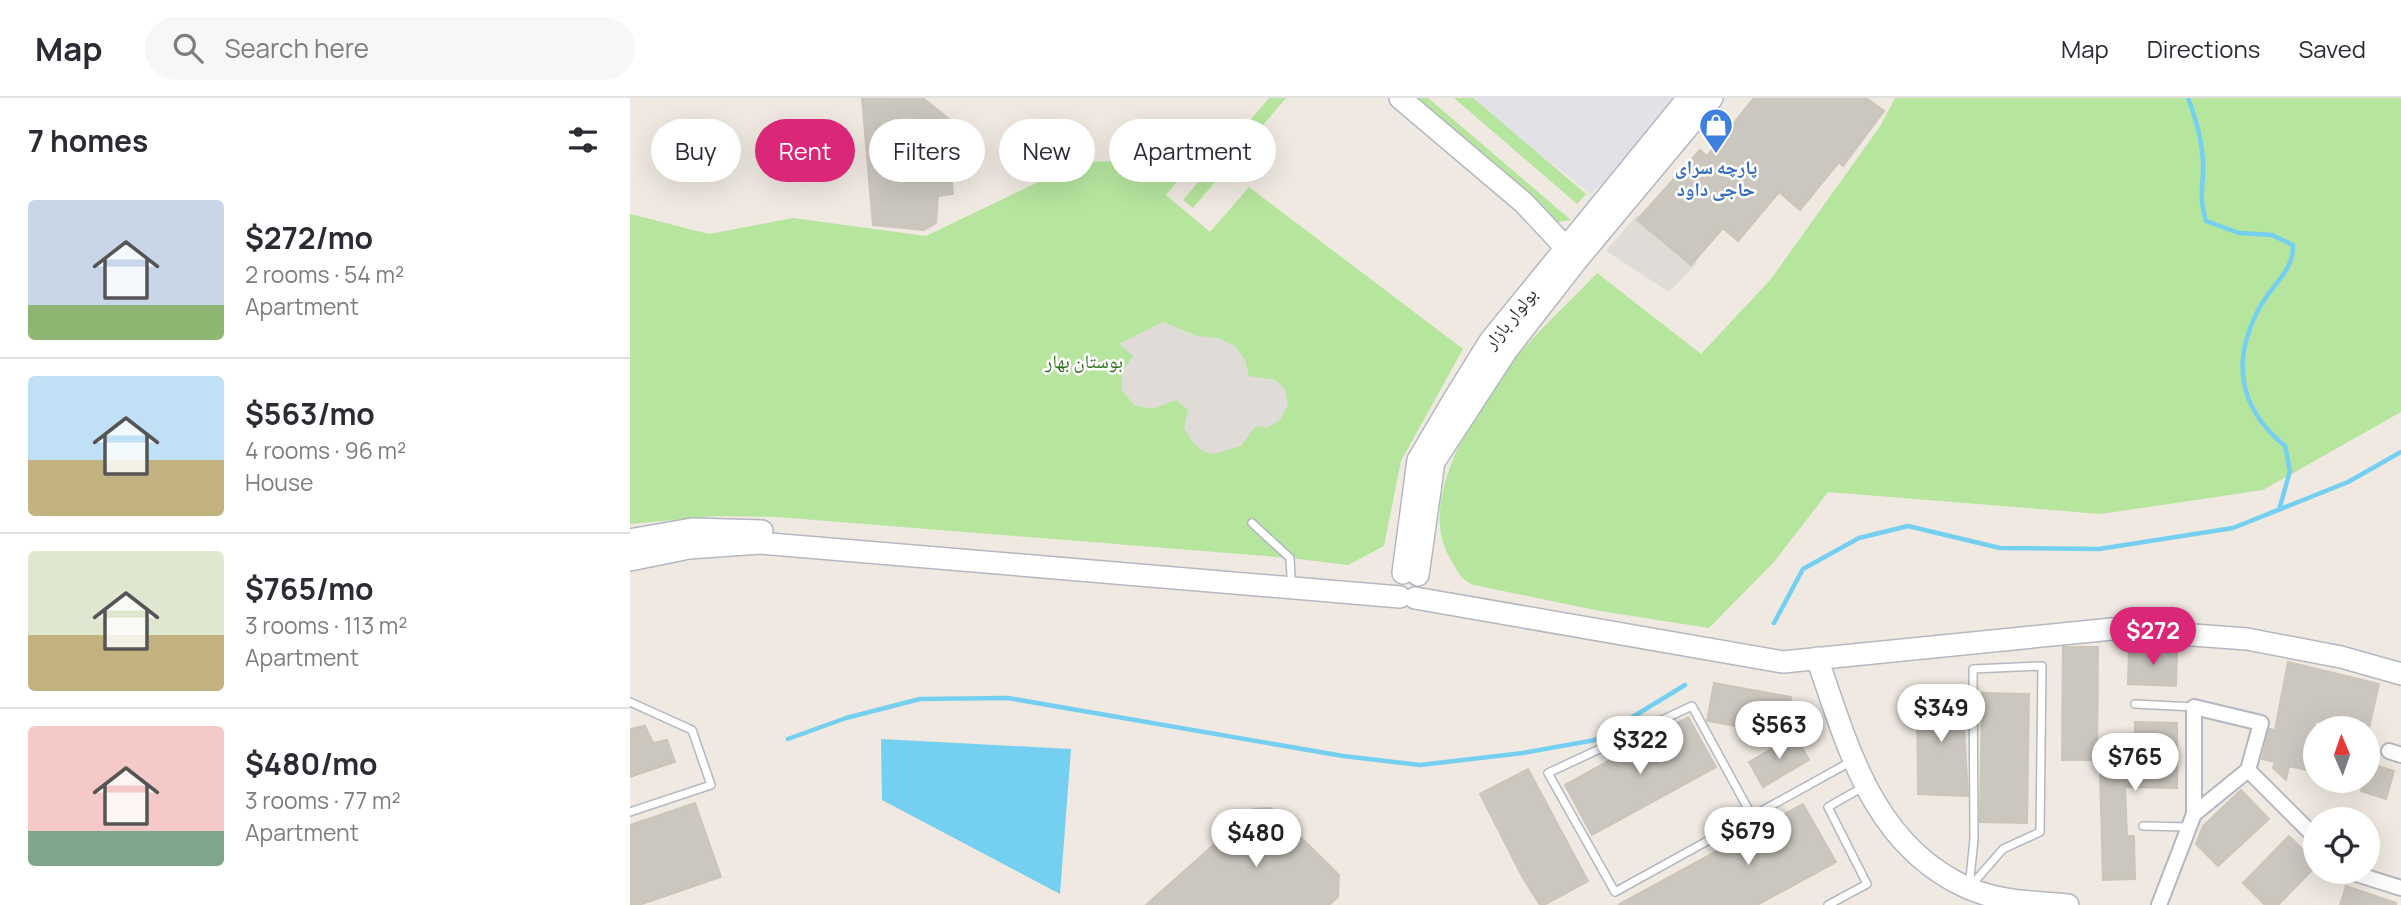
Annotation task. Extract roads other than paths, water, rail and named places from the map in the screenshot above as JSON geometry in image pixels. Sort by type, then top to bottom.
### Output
[{"type":"street","points":[[1400,98],[1524,203],[1567,249]]},
{"type":"street","name":"بولوار بازار","points":[[1409,585],[1418,460],[1490,341],[1688,98]]},
{"type":"street","points":[[1409,585],[1433,462],[1507,350],[1577,260],[1712,98]]},
{"type":"street","points":[[630,540],[692,529],[761,531],[1409,585],[1817,658],[2112,629],[2247,639],[2342,657],[2401,674]]},
{"type":"street","points":[[630,560],[689,548],[760,542],[1409,585]]},
{"type":"street","points":[[1817,658],[1853,761],[1894,834],[1930,865],[1969,888],[2013,903],[2068,905]]},
{"type":"street","points":[[2159,905],[2192,821],[2194,707],[2261,723],[2248,770],[2192,821]]},
{"type":"street","points":[[2248,770],[2303,824]]},
{"type":"street","points":[[2380,881],[2401,888]]},
{"type":"lane","points":[[1252,523],[1290,558],[1291,576]]},
{"type":"lane","points":[[2042,666],[2040,832],[2003,849],[1969,888],[1974,839],[1973,668],[2042,666]]},
{"type":"lane","points":[[630,702],[692,730],[711,785],[630,812]]},
{"type":"lane","points":[[2135,704],[2194,707]]},
{"type":"lane","points":[[1752,816],[1692,706],[1548,773],[1615,892],[1853,761]]},
{"type":"lane","points":[[1828,905],[1867,884],[1828,807],[1866,785]]},
{"type":"lane","points":[[2143,826],[2192,821]]},
{"type":"water","points":[[881,739],[1071,749],[1060,894],[882,800]]},
{"type":"waterway","points":[[2188,98],[2201,145],[2202,197],[2206,221],[2239,233],[2272,235],[2293,245],[2290,262],[2251,325],[2243,363],[2248,398],[2269,431],[2285,446],[2290,471],[2279,510]]},
{"type":"waterway","points":[[1774,623],[1803,569],[1859,538],[1908,526],[2000,548],[2099,549],[2233,528],[2348,482],[2401,452]]},
{"type":"waterway","points":[[788,739],[846,718],[920,699],[1008,698],[1343,756],[1420,765],[1523,753],[1595,740],[1685,685]]},
{"type":"place","name":"پارچه سرای حاجی داود","points":[[1716,155]]},
{"type":"park label","name":"بوستان بهار","points":[[1084,361]]}]
